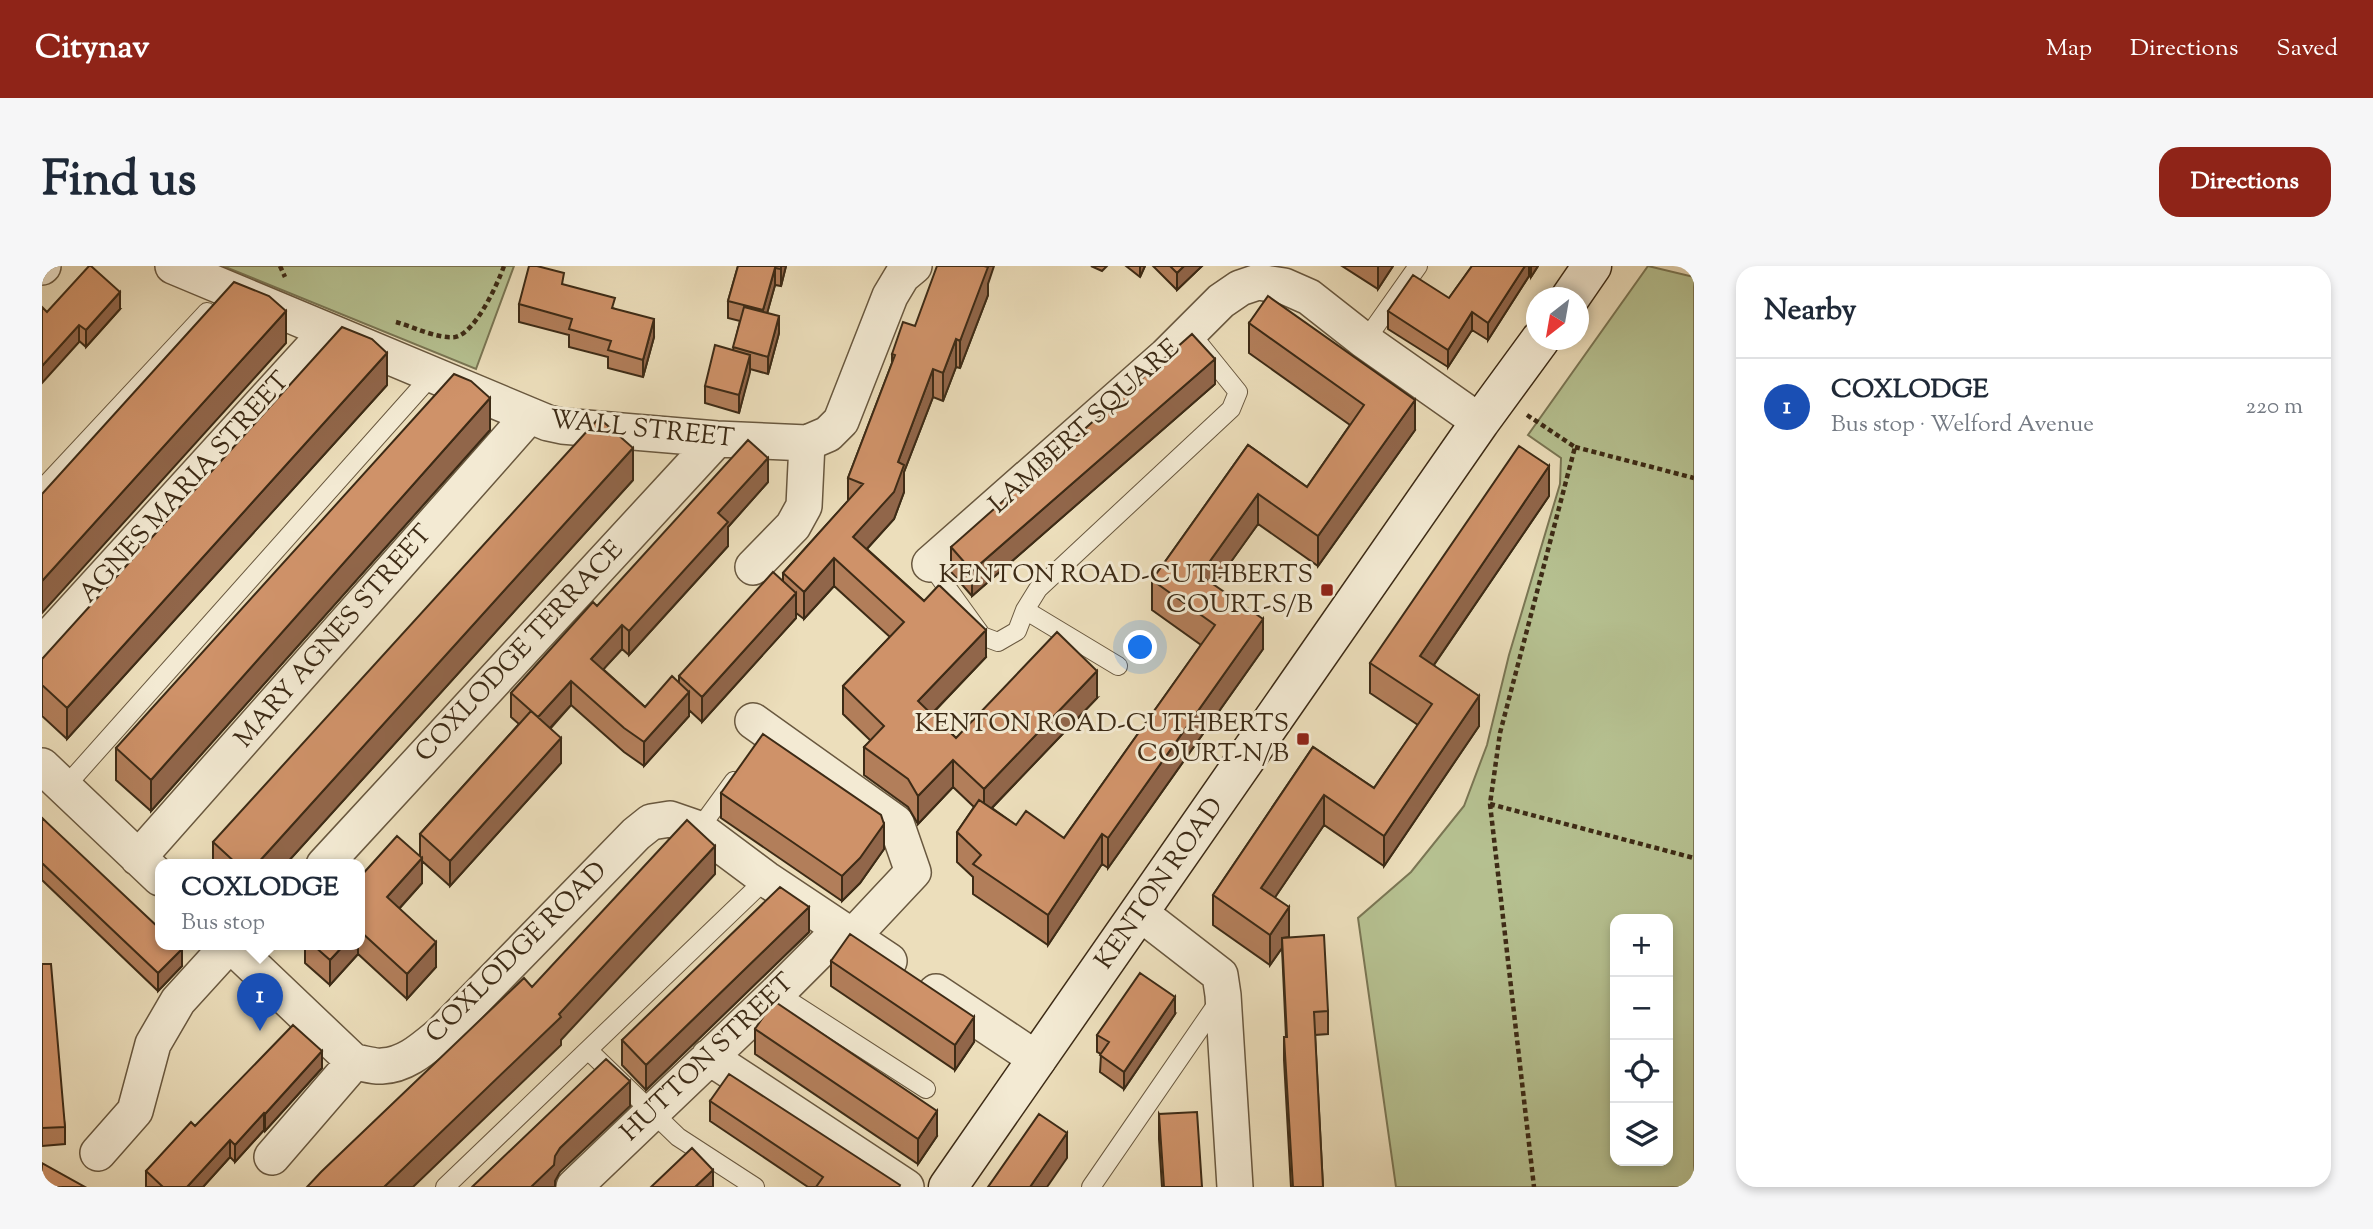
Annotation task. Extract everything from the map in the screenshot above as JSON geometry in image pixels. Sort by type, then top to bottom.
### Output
[{"type":"street","name":"WALL STREET","points":[[173,266],[529,416],[562,426],[717,439],[807,443]]},
{"type":"street","points":[[753,567],[793,526],[804,506],[807,443],[828,434],[841,421],[890,296],[902,276],[914,266]]},
{"type":"street","points":[[1578,287],[1592,266]]},
{"type":"street","name":"LAMBERT SQUARE","points":[[930,564],[1190,333],[1221,302],[1240,288],[1258,282],[1284,286],[1309,297],[1365,341]]},
{"type":"street","name":"AGNES MARIA STREET","points":[[42,645],[328,331]]},
{"type":"street","points":[[1365,341],[1490,408]]},
{"type":"street","name":"KENTON ROAD","points":[[948,1187],[1533,350]]},
{"type":"street","name":"MARY AGNES STREET","points":[[157,859],[529,416]]},
{"type":"street","name":"COXLODGE TERRACE","points":[[330,859],[717,439]]},
{"type":"street","name":"HUTTON STREET","points":[[574,1187],[777,993],[913,872],[896,823],[761,732]]},
{"type":"street","points":[[53,777],[149,868]]},
{"type":"street","name":"COXLODGE ROAD","points":[[354,1062],[382,1066],[416,1054],[441,1034],[636,834],[651,822],[685,824]]},
{"type":"street","points":[[685,824],[1038,1060]]},
{"type":"street","points":[[1140,913],[1220,975],[1235,1187]]},
{"type":"street","points":[[98,1153],[135,1111],[153,1044],[178,1001],[234,950]]},
{"type":"street","points":[[240,950],[354,1062],[272,1157]]},
{"type":"street","points":[[709,1057],[906,1187]]},
{"type":"lane","points":[[1365,341],[1418,266]]},
{"type":"lane","points":[[42,489],[229,289]]},
{"type":"lane","points":[[930,564],[982,636],[998,642],[1017,631],[1025,610],[1038,589],[1231,408],[1238,392],[1190,333]]},
{"type":"lane","points":[[53,777],[432,374]]},
{"type":"lane","points":[[1025,610],[1118,666]]},
{"type":"lane","points":[[685,824],[745,765]]},
{"type":"lane","points":[[445,1187],[766,880]]},
{"type":"lane","points":[[777,993],[926,1089]]},
{"type":"lane","points":[[1091,1187],[1223,995]]},
{"type":"lane","points":[[588,1050],[678,1137],[755,1187]]},
{"type":"path","points":[[391,321],[444,336],[461,335],[473,325],[504,266]]},
{"type":"path","points":[[279,280],[289,286]]},
{"type":"path","points":[[1490,408],[1537,422],[1575,447],[1694,478]]},
{"type":"path","points":[[1534,1187],[1490,804],[1500,733],[1575,447]]},
{"type":"path","points":[[1490,804],[1694,858]]},
{"type":"green space","points":[[223,266],[514,266],[476,369]]},
{"type":"green space","points":[[1648,266],[1694,277],[1694,1187],[1396,1187],[1358,918],[1411,872],[1464,806],[1487,745],[1509,655],[1560,484],[1561,458],[1528,435]]},
{"type":"building","points":[[89,266],[120,292],[86,330],[79,325],[42,366],[42,307],[47,312]]},
{"type":"building","points":[[529,266],[564,273],[562,284],[615,298],[612,308],[654,319],[643,360],[608,350],[611,341],[569,329],[572,319],[519,304]]},
{"type":"building","points":[[738,266],[781,266],[781,269],[775,268],[763,310],[728,301]]},
{"type":"building","points":[[937,266],[988,267],[960,341],[956,339],[943,373],[933,369],[898,462],[904,465],[894,492],[853,537],[924,601],[939,585],[986,630],[918,701],[956,738],[1057,632],[1097,671],[984,789],[953,760],[918,796],[908,779],[864,747],[884,726],[843,686],[904,622],[834,558],[804,592],[783,573],[863,484],[848,478],[895,355],[892,354],[903,322],[915,326]]},
{"type":"building","points":[[1170,266],[1184,266],[1177,273]]},
{"type":"building","points":[[1472,266],[1525,266],[1488,323],[1472,312],[1448,350],[1388,311],[1413,275],[1449,298]]},
{"type":"building","points":[[234,282],[269,296],[286,311],[42,581],[42,494]]},
{"type":"building","points":[[1268,296],[1415,400],[1318,536],[1258,494],[1200,575],[1263,619],[1108,838],[1102,834],[1048,915],[973,864],[981,855],[957,832],[979,800],[1016,825],[1026,811],[1064,838],[1215,625],[1152,580],[1248,445],[1307,487],[1364,405],[1249,323]]},
{"type":"building","points":[[744,307],[779,316],[768,357],[733,347]]},
{"type":"building","points":[[342,327],[372,339],[387,353],[67,708],[42,685],[42,659]]},
{"type":"building","points":[[1192,334],[1215,359],[972,571],[951,547]]},
{"type":"building","points":[[715,345],[750,355],[739,395],[705,386]]},
{"type":"building","points":[[454,374],[471,381],[490,398],[151,780],[116,748]]},
{"type":"building","points":[[599,418],[633,448],[261,859],[231,859],[213,842]]},
{"type":"building","points":[[748,440],[768,458],[718,513],[728,522],[629,631],[622,625],[591,659],[645,707],[672,676],[689,692],[644,742],[571,681],[538,717],[511,693],[593,602],[597,606]]},
{"type":"building","points":[[1519,446],[1549,466],[1420,656],[1479,696],[1384,836],[1324,795],[1261,888],[1289,907],[1270,935],[1213,895],[1313,747],[1374,788],[1432,704],[1370,663]]},
{"type":"building","points":[[773,572],[796,593],[702,697],[679,676]]},
{"type":"building","points":[[531,711],[561,738],[450,861],[420,834]]},
{"type":"building","points":[[763,734],[881,815],[884,824],[860,858],[842,876],[721,793]]},
{"type":"building","points":[[42,818],[155,924],[155,950],[181,950],[158,973],[42,863]]},
{"type":"building","points":[[687,820],[715,846],[559,1014],[561,1017],[384,1187],[307,1187],[524,978],[532,987]]},
{"type":"building","points":[[397,836],[422,858],[387,897],[436,942],[407,974],[365,936],[365,871]]},
{"type":"building","points":[[780,887],[809,907],[646,1065],[622,1040]]},
{"type":"building","points":[[850,934],[974,1017],[955,1045],[831,961]]},
{"type":"building","points":[[1324,935],[1328,1011],[1314,1012],[1323,1187],[1293,1187],[1284,1037],[1287,1037],[1282,938]]},
{"type":"building","points":[[319,950],[339,950],[330,960]]},
{"type":"building","points":[[42,964],[51,964],[65,1127],[42,1128]]},
{"type":"building","points":[[1140,973],[1175,997],[1124,1072],[1100,1055],[1109,1042],[1097,1035]]},
{"type":"building","points":[[774,1001],[937,1111],[918,1139],[755,1029]]},
{"type":"building","points":[[293,1025],[322,1051],[235,1145],[230,1140],[187,1187],[163,1187],[146,1171],[191,1122],[195,1126]]},
{"type":"building","points":[[606,1059],[630,1081],[560,1148],[554,1165],[531,1187],[472,1187]]},
{"type":"building","points":[[729,1074],[900,1185],[899,1187],[816,1187],[823,1177],[710,1101]]},
{"type":"building","points":[[1197,1112],[1202,1187],[1164,1187],[1159,1114]]},
{"type":"building","points":[[1039,1114],[1067,1133],[1030,1187],[988,1187]]},
{"type":"building","points":[[692,1148],[713,1170],[695,1187],[651,1187]]},
{"type":"building","points":[[42,1163],[85,1187],[42,1187]]},
{"type":"place","name":"KENTON ROAD-CUTHBERTS COURT-S/B","points":[[1327,590]]},
{"type":"place","name":"KENTON ROAD-CUTHBERTS COURT-N/B","points":[[1303,739]]},
{"type":"place","name":"COXLODGE","points":[[260,1031]]}]
